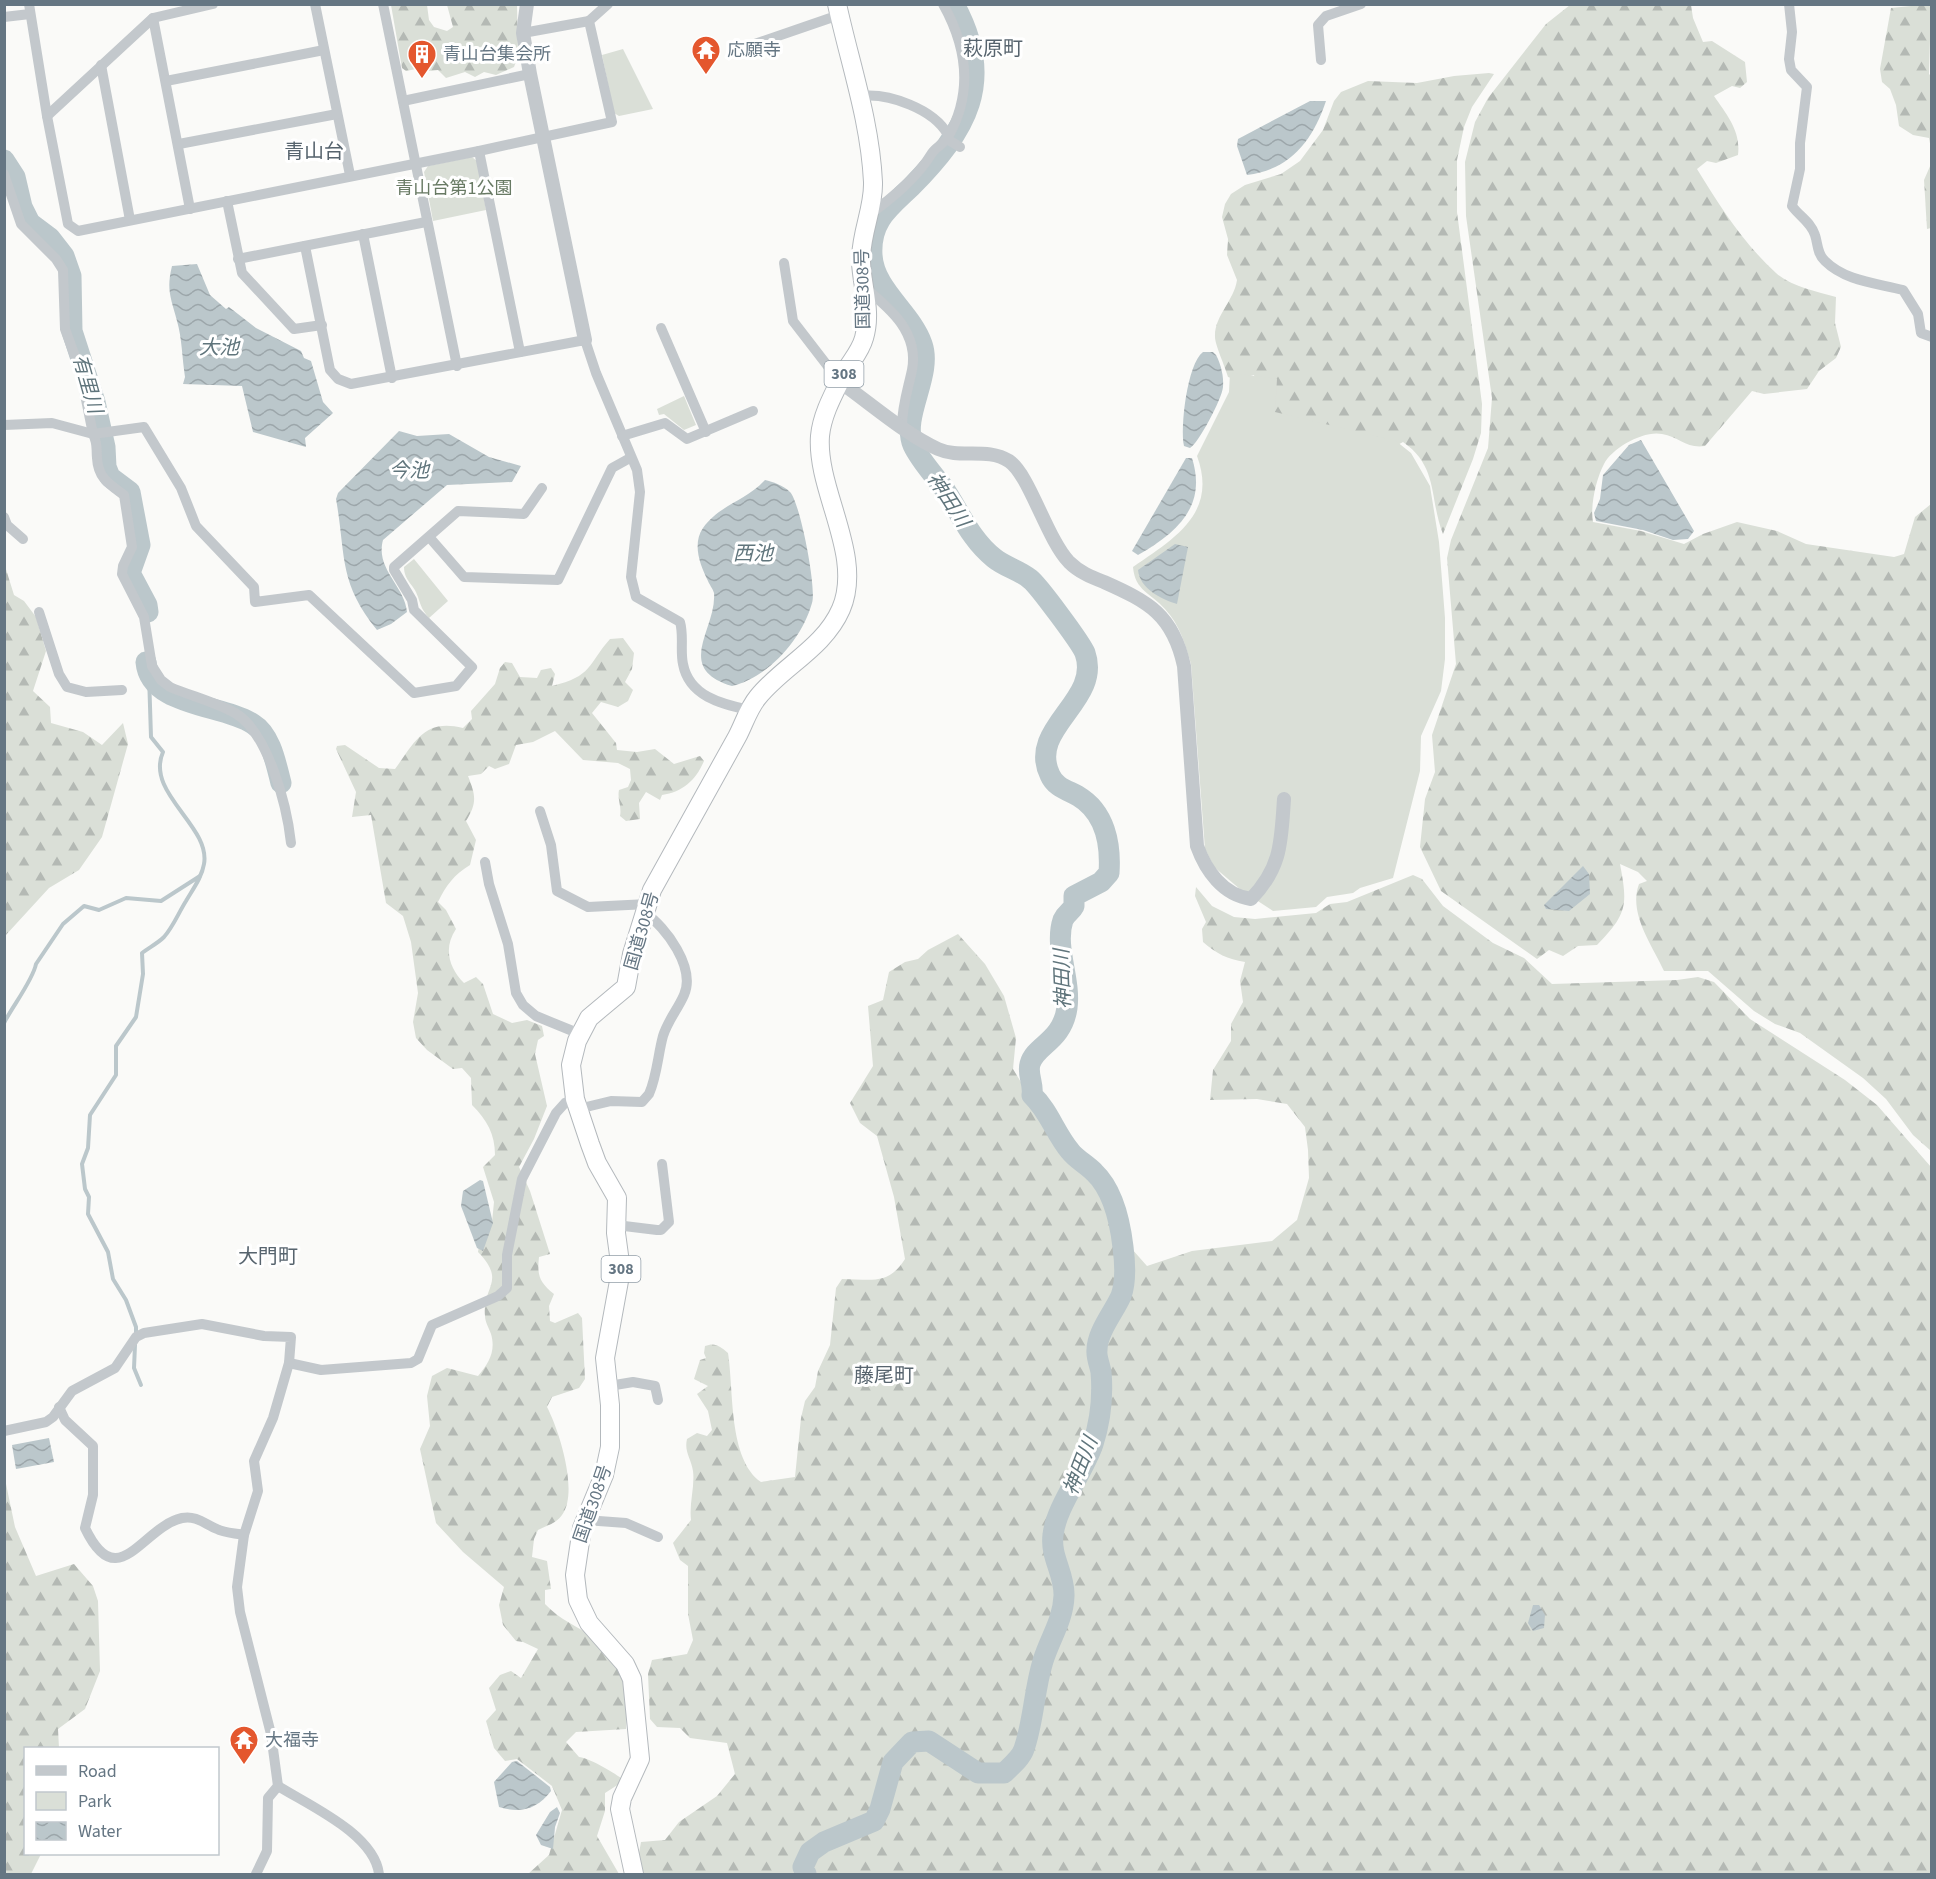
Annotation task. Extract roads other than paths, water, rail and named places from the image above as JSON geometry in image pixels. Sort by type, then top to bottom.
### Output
[{"type":"highway","name":"国道308号","points":[[634,1875],[620,1809],[622,1798],[640,1759],[632,1678],[625,1664],[589,1623],[578,1600],[575,1564],[585,1520],[608,1461],[609,1386],[605,1358],[621,1270],[616,1225],[617,1198],[597,1163],[577,1104],[571,1065],[580,1034],[596,1011],[626,987],[628,971],[652,890],[737,737],[748,710],[758,696],[823,637],[841,608],[846,590],[847,569],[825,473],[820,436],[830,402],[864,339],[867,323],[865,288],[861,268],[861,244],[869,215],[873,184],[870,142],[861,96],[838,10]]},
{"type":"street","points":[[47,116],[153,18],[213,4]]},
{"type":"street","points":[[315,4],[350,175]]},
{"type":"street","points":[[383,4],[457,366]]},
{"type":"street","points":[[527,4],[523,33],[530,74],[585,340],[630,458],[637,470],[640,492],[631,577],[633,590],[636,597],[680,622],[684,636],[682,664],[690,684],[706,696],[724,705],[748,710]]},
{"type":"street","points":[[523,33],[589,21],[608,4]]},
{"type":"street","points":[[869,215],[893,197],[948,137],[960,105],[966,68],[963,52],[943,4]]},
{"type":"street","points":[[1321,60],[1318,25],[1326,16],[1361,4]]},
{"type":"street","points":[[1789,4],[1792,32],[1789,59],[1791,70],[1807,87],[1800,143],[1800,169],[1792,206],[1815,233],[1819,254],[1825,262],[1844,274],[1873,284],[1903,290],[1918,314],[1921,333],[1932,337]]},
{"type":"street","points":[[4,17],[30,9],[47,116],[68,224],[78,231],[479,151],[612,122],[589,21]]},
{"type":"street","points":[[746,47],[838,10]]},
{"type":"street","points":[[153,18],[190,208]]},
{"type":"street","points":[[166,81],[324,50]]},
{"type":"street","points":[[101,65],[130,220]]},
{"type":"street","points":[[403,101],[530,74]]},
{"type":"street","points":[[861,96],[878,94],[902,100],[943,126],[948,137],[960,147]]},
{"type":"street","points":[[179,144],[337,114]]},
{"type":"street","points":[[479,151],[520,352]]},
{"type":"street","points":[[4,174],[21,224],[56,259],[63,270],[65,329],[80,370],[93,434],[98,444],[96,456],[100,474],[104,481],[124,495],[132,547],[123,566],[122,574],[144,617],[156,673],[170,687],[236,714],[256,732],[268,755],[289,828],[291,843]]},
{"type":"street","points":[[227,201],[242,273],[294,329],[322,325]]},
{"type":"street","points":[[238,259],[426,222]]},
{"type":"street","points":[[363,234],[392,378]]},
{"type":"street","points":[[305,246],[330,370],[338,380],[351,384],[392,378],[585,340]]},
{"type":"street","points":[[784,263],[793,321],[840,382],[940,450],[994,454],[1012,463],[1058,549],[1070,563],[1084,574],[1140,598],[1164,619],[1179,644],[1184,666],[1197,846],[1209,872],[1233,893],[1251,899],[1274,868],[1281,843],[1284,799]]},
{"type":"street","points":[[865,288],[901,321],[913,351],[913,366],[902,408],[902,426]]},
{"type":"street","points":[[661,328],[706,432]]},
{"type":"street","points":[[622,436],[664,423],[687,440],[753,411]]},
{"type":"street","points":[[4,425],[52,423],[93,434],[144,427],[181,488],[196,526],[254,587],[255,602],[309,595],[414,693],[456,686],[472,669],[414,610],[412,600],[394,570],[458,512],[525,514],[542,488]]},
{"type":"street","points":[[430,538],[464,577],[558,580],[612,468],[630,458]]},
{"type":"street","points":[[4,517],[7,525],[23,539]]},
{"type":"street","points":[[39,612],[59,674],[67,687],[86,692],[122,690]]},
{"type":"street","points":[[289,1363],[321,1370],[411,1363],[418,1359],[432,1325],[498,1296],[507,1288],[507,1255],[522,1179],[556,1113],[565,1103],[642,1102],[649,1094],[668,1022],[684,996],[687,984],[684,967],[669,933],[646,908],[588,907],[557,891],[551,845],[540,812]]},
{"type":"street","points":[[485,862],[489,884],[508,944],[516,993],[524,1005],[536,1016],[580,1034]]},
{"type":"street","points":[[616,1225],[657,1230],[669,1222],[662,1164]]},
{"type":"street","points":[[4,1431],[46,1422],[72,1391],[115,1368],[136,1337],[162,1328],[202,1324],[264,1336],[291,1337],[289,1363],[273,1418],[254,1461],[258,1491],[244,1535],[237,1587],[240,1612],[265,1706],[278,1786],[360,1839],[372,1852],[380,1875]]},
{"type":"street","points":[[609,1386],[642,1382],[655,1386],[658,1400]]},
{"type":"street","points":[[59,1407],[65,1420],[93,1446],[93,1495],[85,1528],[103,1556],[115,1559],[123,1557],[164,1526],[183,1518],[195,1518],[218,1530],[244,1535]]},
{"type":"street","points":[[585,1520],[626,1523],[658,1537]]},
{"type":"street","points":[[256,1875],[267,1851],[268,1798],[278,1786]]},
{"type":"water","points":[[1310,101],[1326,101],[1314,128],[1298,151],[1276,167],[1247,175],[1237,146],[1238,139]]},
{"type":"water","name":"大池","points":[[197,264],[210,295],[226,309],[229,307],[256,328],[301,351],[304,358],[311,361],[323,402],[333,413],[305,438],[306,447],[253,432],[242,386],[183,384],[185,377],[181,341],[169,281],[172,266]]},
{"type":"water","points":[[1203,352],[1213,352],[1216,355],[1222,371],[1223,387],[1209,420],[1190,448],[1184,446],[1183,437],[1186,397],[1193,369]]},
{"type":"water","name":"今池","points":[[399,431],[417,436],[449,434],[489,457],[521,466],[512,482],[447,485],[383,540],[383,560],[401,594],[407,612],[391,624],[377,630],[364,613],[350,582],[343,552],[336,499],[338,493]]},
{"type":"water","points":[[1641,440],[1694,531],[1688,539],[1673,540],[1643,530],[1596,521],[1594,513],[1600,499],[1603,475],[1629,445]]},
{"type":"water","points":[[1186,458],[1192,458],[1196,475],[1196,490],[1192,504],[1177,527],[1138,555],[1132,551]]},
{"type":"water","name":"西池","points":[[765,480],[784,487],[794,499],[803,528],[810,564],[812,603],[800,630],[782,655],[759,674],[732,686],[714,678],[705,669],[701,658],[714,593],[700,561],[698,541],[709,520],[750,493]]},
{"type":"water","points":[[1175,544],[1188,547],[1177,604],[1158,596],[1147,588],[1138,570]]},
{"type":"water","points":[[1583,866],[1589,874],[1590,894],[1569,911],[1546,909],[1544,905]]},
{"type":"water","points":[[480,1180],[483,1181],[493,1223],[483,1251],[477,1248],[461,1206],[463,1191]]},
{"type":"water","points":[[49,1438],[54,1462],[16,1469],[12,1445]]},
{"type":"water","points":[[1533,1605],[1539,1605],[1545,1615],[1544,1628],[1533,1631],[1528,1623]]},
{"type":"water","points":[[517,1761],[550,1787],[551,1791],[540,1802],[528,1808],[514,1810],[499,1807],[494,1782],[512,1762]]},
{"type":"water","points":[[557,1807],[560,1813],[555,1827],[553,1849],[541,1845],[536,1835],[550,1812]]},
{"type":"waterway","name":"神田川","points":[[806,1874],[803,1867],[810,1852],[824,1842],[874,1821],[880,1809],[893,1762],[912,1742],[929,1741],[978,1773],[1004,1773],[1023,1752],[1043,1661],[1063,1605],[1064,1588],[1053,1543],[1055,1524],[1093,1444],[1102,1390],[1097,1355],[1098,1343],[1121,1296],[1124,1278],[1122,1237],[1111,1197],[1101,1179],[1070,1151],[1043,1108],[1032,1095],[1029,1072],[1030,1064],[1037,1052],[1060,1028],[1067,1008],[1067,986],[1060,941],[1063,920],[1074,906],[1074,896],[1101,882],[1109,873],[1109,851],[1100,820],[1087,803],[1055,782],[1050,775],[1046,758],[1048,743],[1055,728],[1083,686],[1087,670],[1085,653],[1034,583],[1026,576],[998,561],[978,542],[943,487],[916,451],[910,434],[913,408],[924,369],[922,344],[917,332],[879,279],[872,255],[874,233],[882,216],[947,146],[969,104],[974,81],[973,58],[967,32],[954,4]]},
{"type":"waterway","name":"有里川","points":[[4,160],[15,177],[22,207],[30,223],[50,238],[64,256],[71,276],[72,331],[95,402],[105,447],[106,467],[110,477],[130,492],[140,545],[130,573],[147,605],[148,612]]},
{"type":"waterway","name":"有里川","points":[[146,662],[151,677],[160,688],[190,702],[240,717],[259,729],[272,750],[281,783]]},
{"type":"waterway","points":[[136,1335],[136,1327],[126,1300],[113,1279],[108,1252],[88,1214],[89,1197],[85,1189],[82,1164],[88,1148],[90,1115],[116,1075],[116,1046],[136,1017],[143,974],[142,953],[167,933],[197,883],[204,864],[204,850],[198,836],[163,781],[160,767],[163,752],[151,737],[149,675]]},
{"type":"waterway","points":[[4,1023],[27,985],[36,964],[63,924],[84,906],[99,910],[126,898],[161,901],[200,876]]},
{"type":"waterway","points":[[135,1345],[134,1368],[141,1385]]},
{"type":"place","name":"応願寺","points":[[706,76]]},
{"type":"place","name":"青山台集会所","points":[[422,80]]},
{"type":"place","name":"大福寺","points":[[244,1766]]},
{"type":"district","name":"萩原町","points":[[993,49]]},
{"type":"district","name":"青山台","points":[[314,152]]},
{"type":"district","name":"大門町","points":[[268,1257]]},
{"type":"district","name":"藤尾町","points":[[884,1376]]},
{"type":"park label","name":"青山台第1公園","points":[[454,188]]}]
